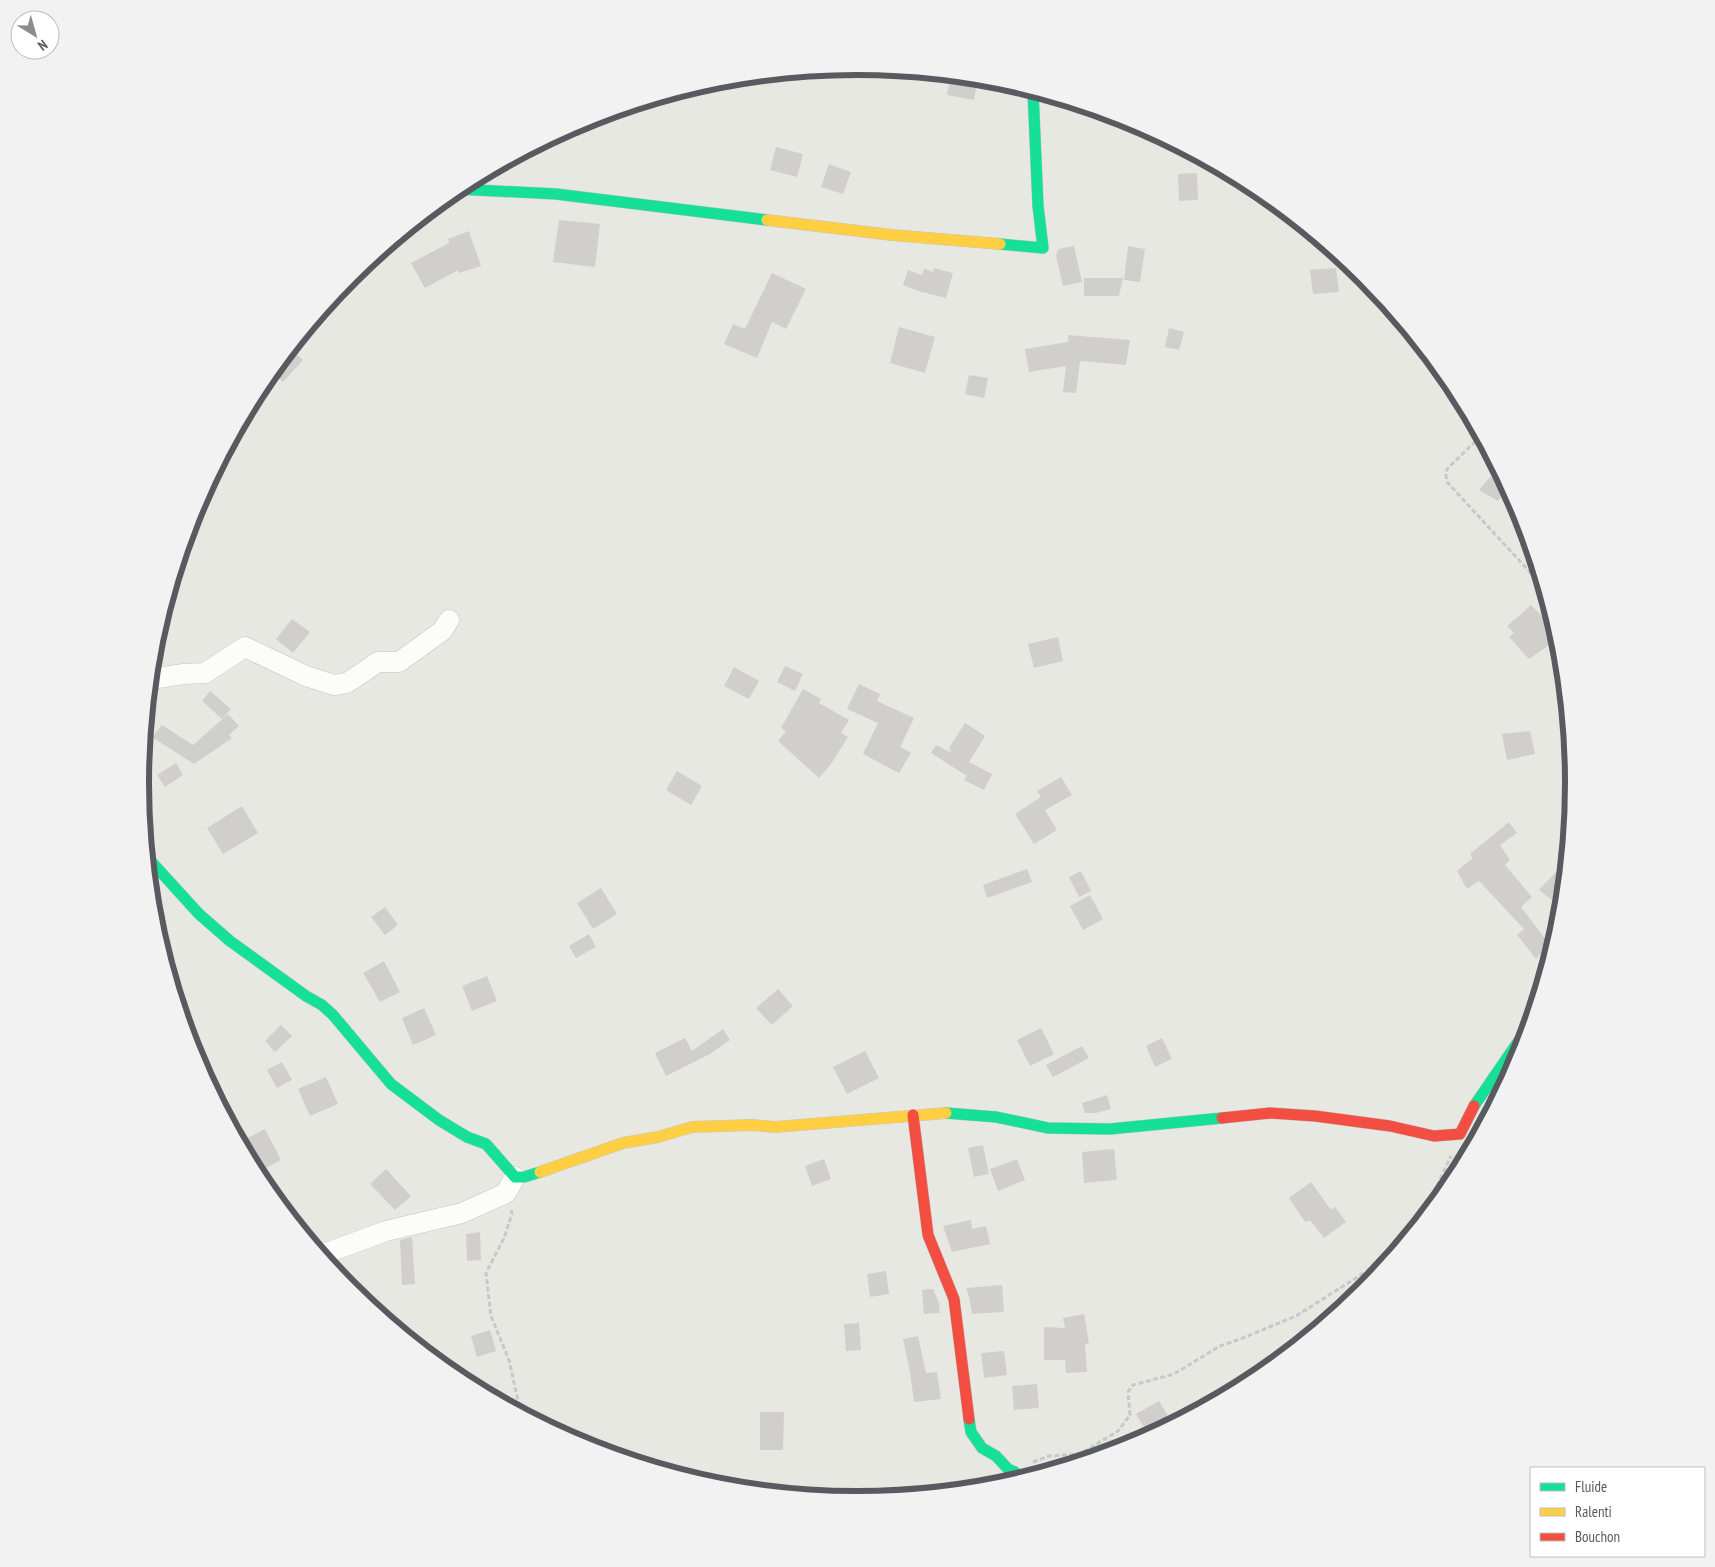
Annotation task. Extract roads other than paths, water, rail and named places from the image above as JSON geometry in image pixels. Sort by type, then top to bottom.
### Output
[{"type":"street","points":[[471,190],[556,194],[892,236],[1043,248],[1038,206],[1033,97]]},
{"type":"street","points":[[157,678],[206,673],[244,646],[306,676],[334,685],[347,683],[378,662],[399,662],[442,631],[449,620]]},
{"type":"street","points":[[154,865],[199,914],[230,941],[332,1015],[391,1084],[439,1120],[486,1144],[510,1185]]},
{"type":"street","points":[[327,1253],[386,1231],[462,1213],[524,1176],[548,1170],[622,1143],[658,1137],[692,1127],[752,1125],[775,1127],[940,1113],[996,1117],[1048,1128],[1119,1128],[1270,1113],[1315,1116],[1390,1126],[1434,1136],[1460,1134],[1469,1114],[1515,1048]]},
{"type":"street","points":[[913,1115],[928,1235],[954,1299],[971,1432],[982,1448],[996,1456],[1008,1469],[1015,1472]]}]
